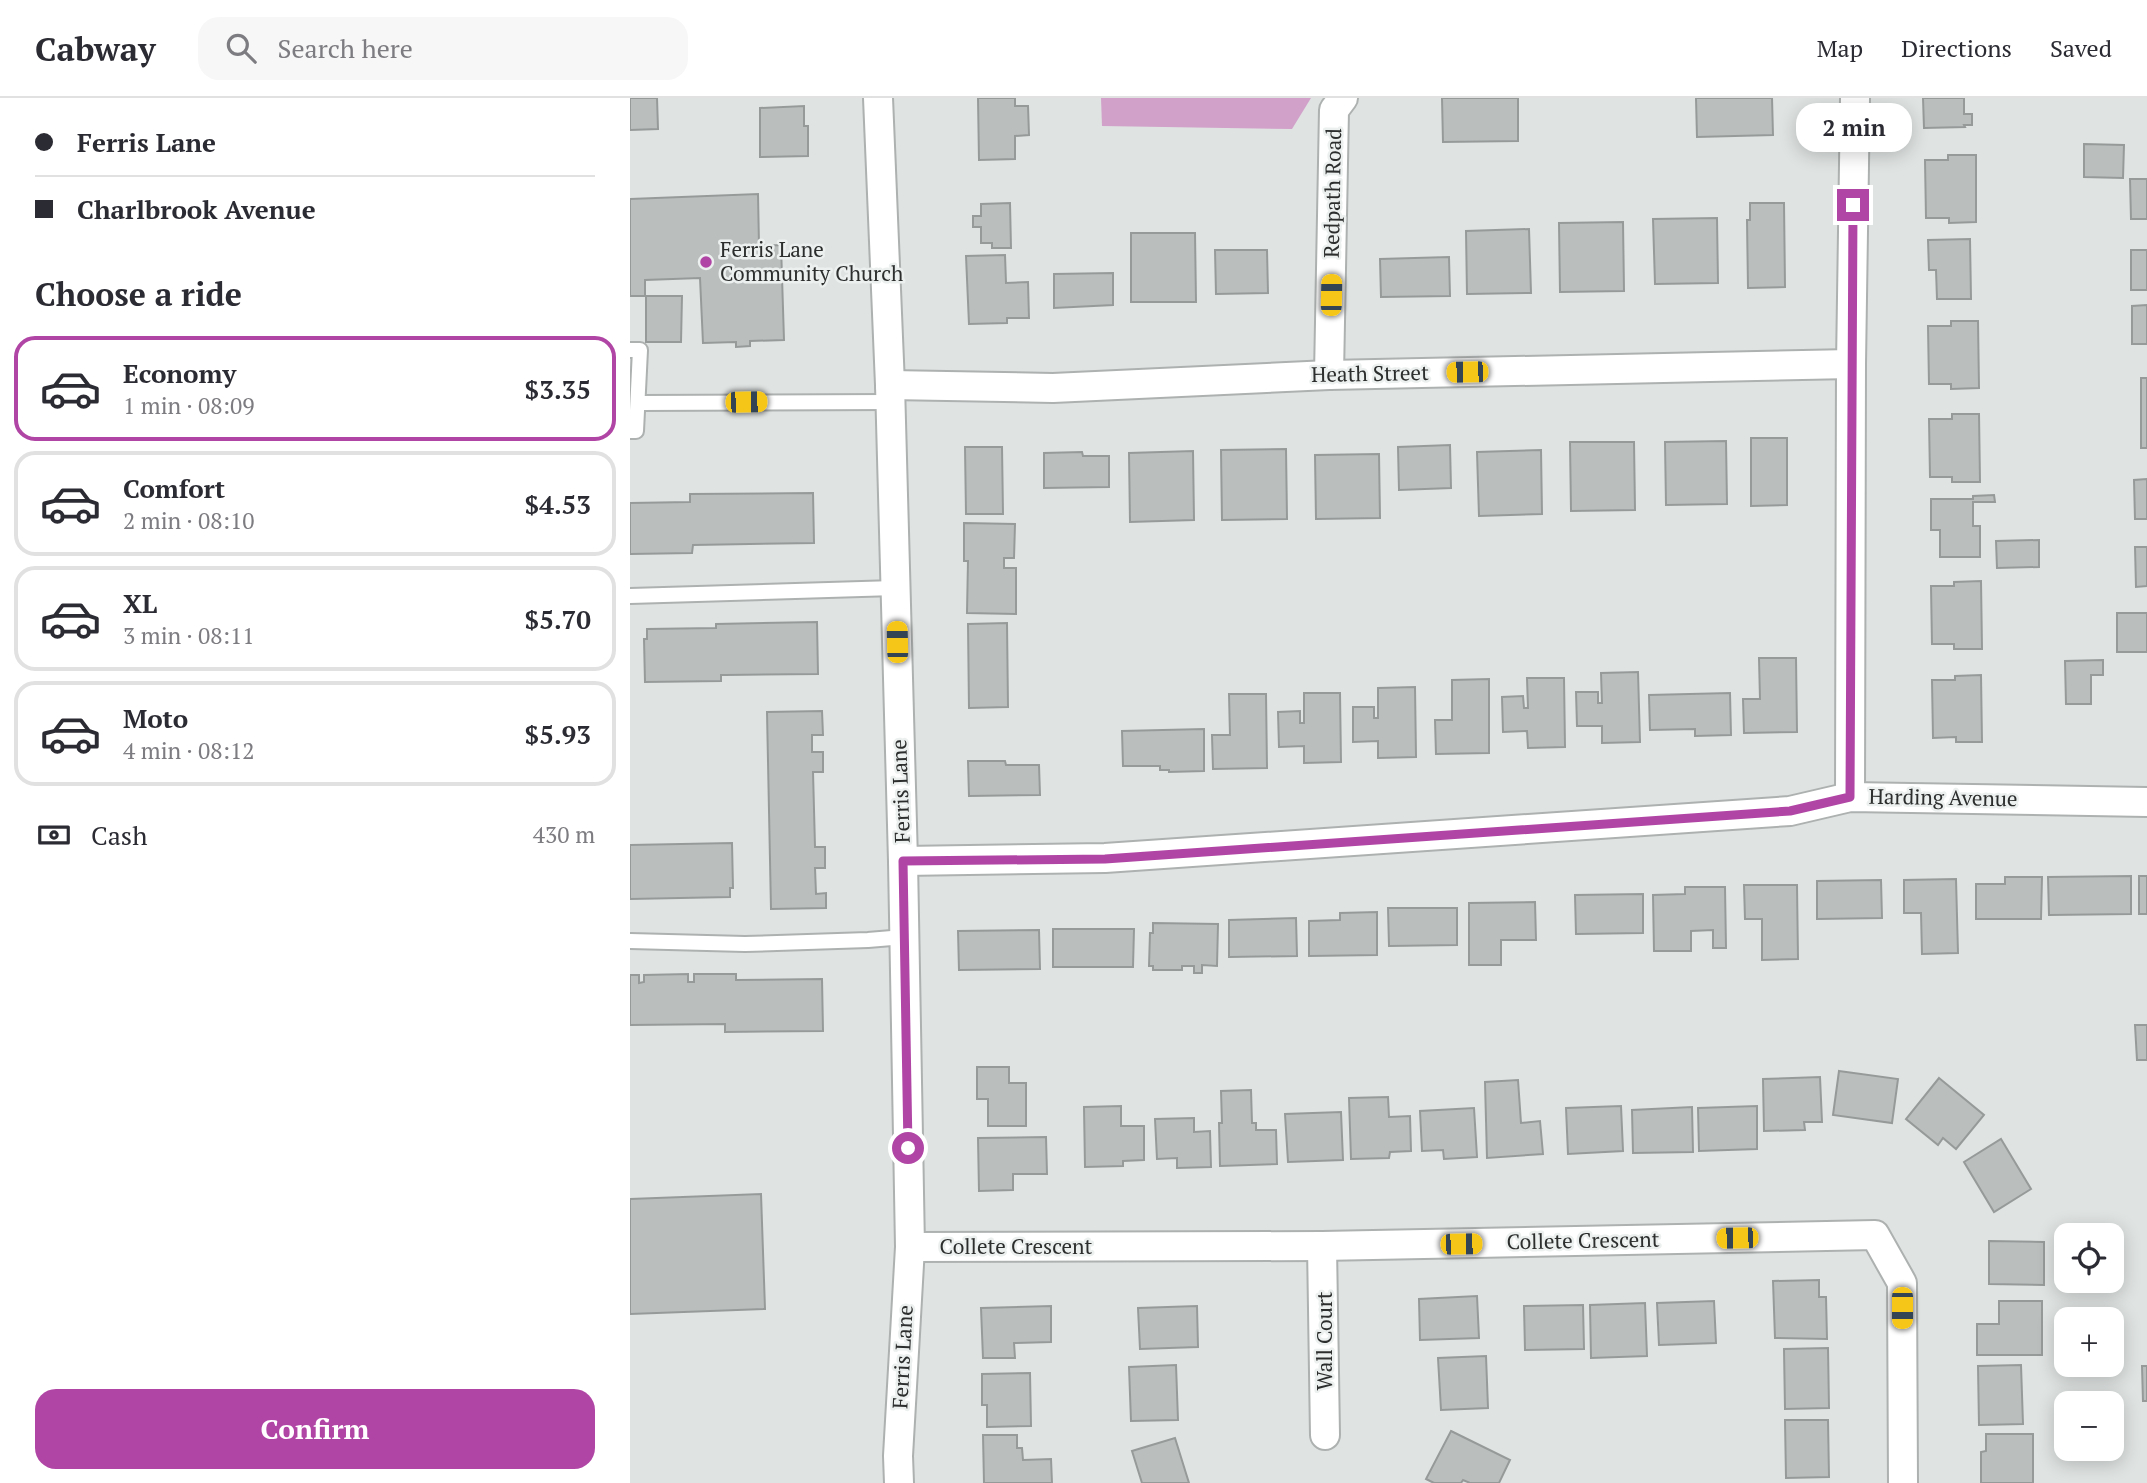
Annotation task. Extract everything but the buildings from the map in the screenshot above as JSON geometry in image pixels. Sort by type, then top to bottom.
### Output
[{"type":"street","name":"Ferris Lane","points":[[877,98],[890,393],[903,861],[909,1247],[898,1456],[899,1483]]},
{"type":"street","name":"Redpath Road","points":[[1329,375],[1334,110],[1343,98]]},
{"type":"street","points":[[1850,797],[1855,98]]},
{"type":"street","name":"Heath Street","points":[[890,393],[1329,375],[1851,365]]},
{"type":"street","name":"Harding Avenue","points":[[903,861],[1105,859],[1790,811],[1850,797],[2147,802]]},
{"type":"street","name":"Collete Crescent","points":[[909,1247],[1322,1246],[1875,1235],[1902,1283],[1903,1483]]},
{"type":"street","name":"Wall Court","points":[[1322,1246],[1325,1284],[1325,1435]]},
{"type":"lane","points":[[630,350],[640,350],[636,430],[630,431]]},
{"type":"lane","points":[[639,403],[890,393]]},
{"type":"lane","points":[[630,596],[895,588]]},
{"type":"lane","points":[[630,941],[745,944],[904,937]]},
{"type":"shaded area","points":[[1101,98],[1311,98],[1292,129],[1102,126]]},
{"type":"place","name":"Ferris Lane Community Church","points":[[706,262]]},
{"type":"route","points":[[908,1148],[903,861],[1105,859],[1790,811],[1850,797],[1853,205]]}]
